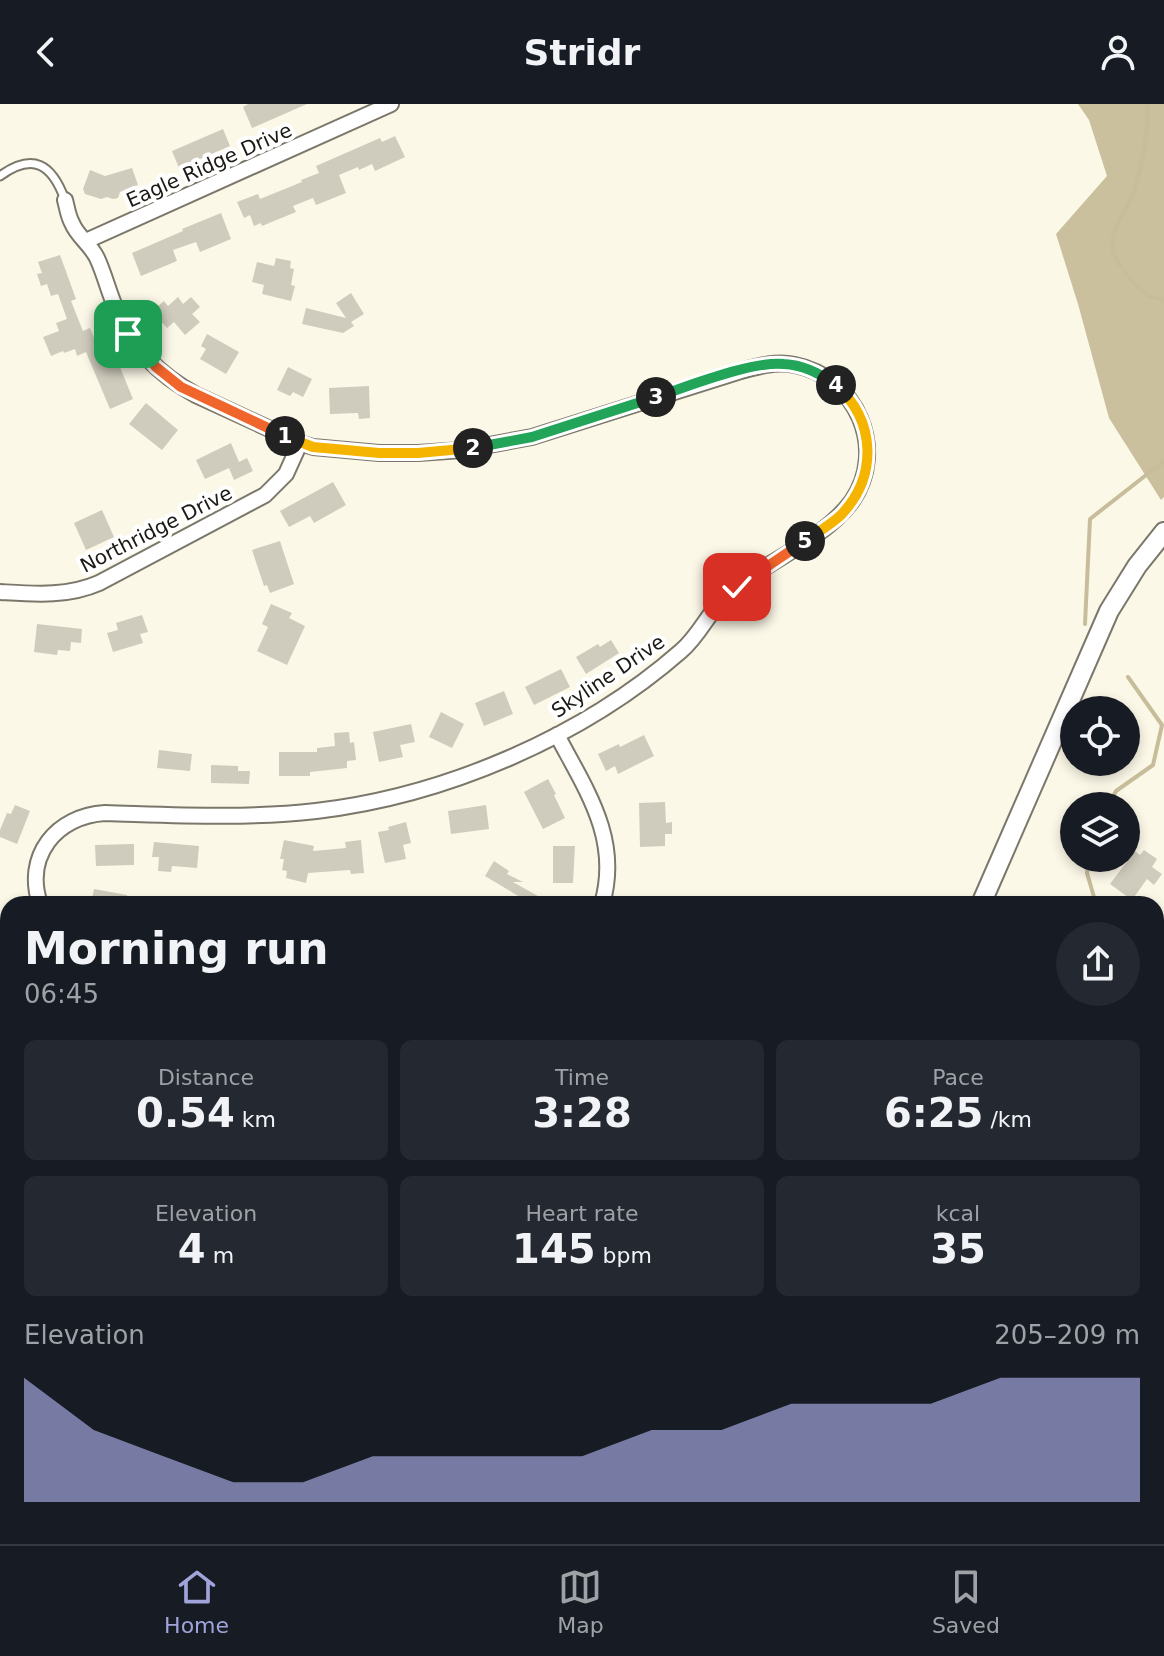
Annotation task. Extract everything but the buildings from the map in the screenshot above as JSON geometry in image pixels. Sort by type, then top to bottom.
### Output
[{"type":"main road","points":[[984,896],[1109,611],[1137,566],[1164,532]]},
{"type":"street","name":"Eagle Ridge Drive","points":[[86,241],[391,104]]},
{"type":"street","name":"Skyline Drive","points":[[38,896],[36,872],[44,847],[60,829],[82,817],[105,813],[263,815],[318,811],[408,793],[465,775],[557,735],[648,678],[683,650],[726,595],[842,514],[864,479],[868,453],[864,428],[854,406],[839,387],[819,373],[796,365],[774,364],[707,380],[532,437],[483,447],[379,453],[326,449],[300,443],[196,395],[156,367],[128,334],[96,257],[72,226],[65,200]]},
{"type":"street","name":"Northridge Drive","points":[[0,592],[59,594],[99,583],[265,495],[286,474],[300,443]]},
{"type":"street","points":[[557,735],[603,828],[608,862],[604,896]]},
{"type":"lane","points":[[0,176],[25,163],[37,164],[55,178],[65,200]]},
{"type":"shaded area","points":[[1078,104],[1164,104],[1164,497],[1161,500],[1109,418],[1056,234],[1107,176],[1089,120]]},
{"type":"waterway","points":[[1147,104],[1146,135],[1139,172],[1115,229],[1112,249],[1119,264],[1136,285],[1148,295],[1164,300]]},
{"type":"waterway","points":[[1085,624],[1090,519],[1164,461]]},
{"type":"waterway","points":[[1115,792],[1153,765],[1162,725],[1128,677]]},
{"type":"waterway","points":[[1087,872],[1094,896]]},
{"type":"route","points":[[128,334],[156,367],[196,395],[300,443],[326,449],[379,453],[462,450],[510,442],[761,366],[785,364],[807,368],[839,387],[860,417],[868,453],[864,479],[842,514],[737,587]]}]
